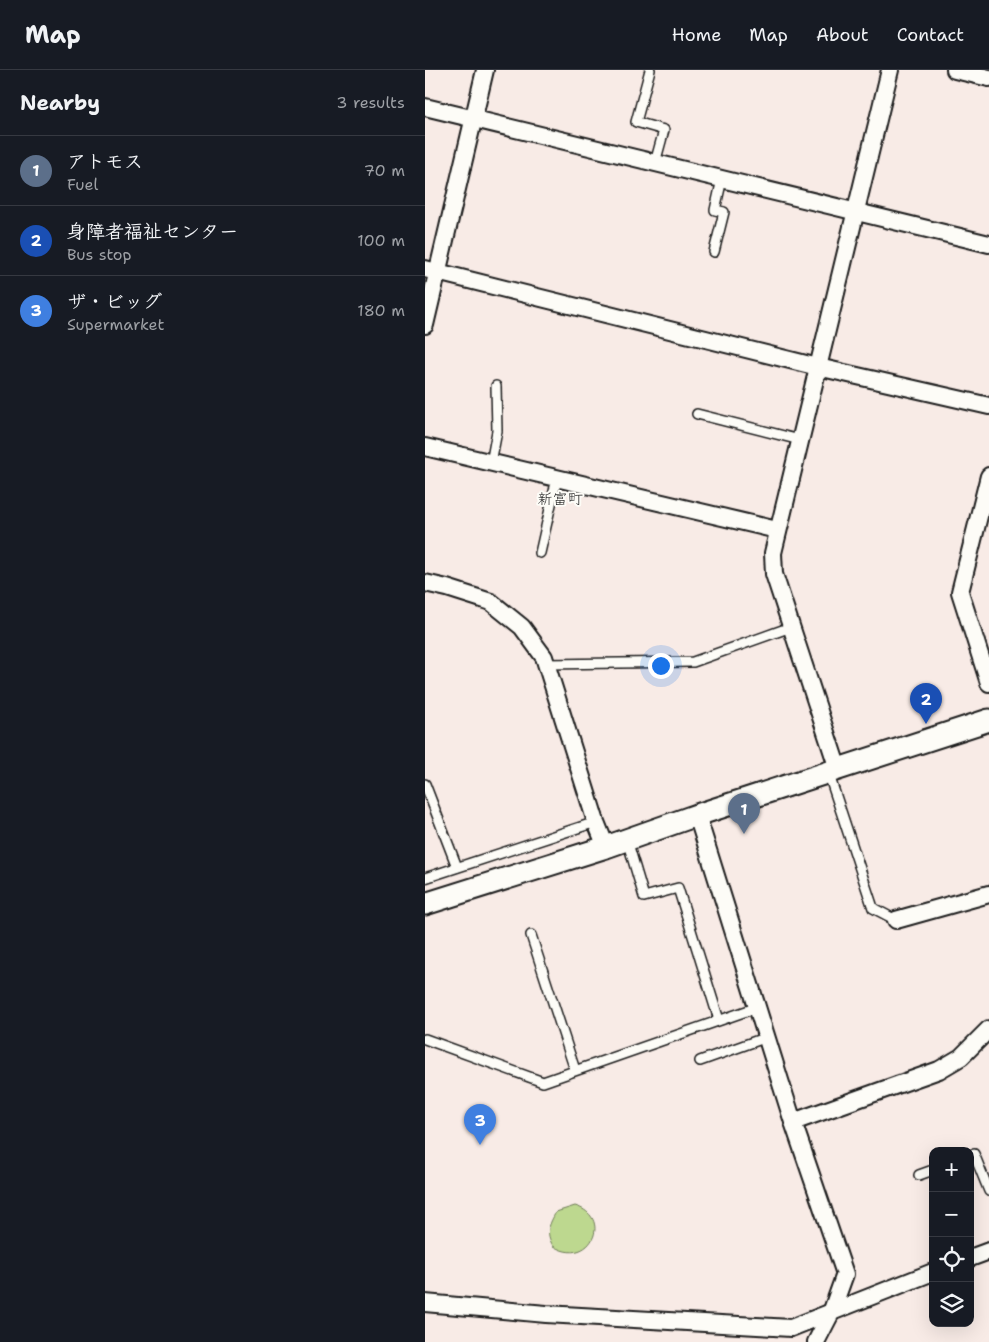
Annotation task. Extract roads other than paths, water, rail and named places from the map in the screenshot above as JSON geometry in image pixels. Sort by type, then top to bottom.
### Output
[{"type":"street","points":[[425,325],[432,271],[475,119],[485,70]]},
{"type":"street","points":[[833,770],[791,627],[773,574],[773,553],[777,530],[857,212],[890,70]]},
{"type":"street","points":[[955,70],[989,78]]},
{"type":"street","points":[[425,107],[989,244]]},
{"type":"street","points":[[432,271],[818,367],[989,406]]},
{"type":"street","points":[[425,447],[777,530]]},
{"type":"street","points":[[989,476],[961,592],[989,683]]},
{"type":"street","points":[[425,583],[491,602],[522,627],[544,657],[596,822],[606,847]]},
{"type":"street","points":[[425,904],[606,847],[697,815],[989,720]]},
{"type":"street","points":[[697,815],[793,1122],[845,1274],[831,1313],[816,1342]]},
{"type":"street","points":[[896,920],[989,894]]},
{"type":"street","points":[[793,1122],[939,1070],[961,1057],[989,1030]]},
{"type":"street","points":[[974,1257],[989,1251]]},
{"type":"street","points":[[425,1303],[546,1314],[791,1328],[929,1274]]},
{"type":"lane","points":[[650,70],[636,122],[664,130],[655,163]]},
{"type":"lane","points":[[714,252],[725,212],[715,210],[723,179]]},
{"type":"lane","points":[[491,462],[497,431],[496,386]]},
{"type":"lane","points":[[697,414],[800,440]]},
{"type":"lane","points":[[540,552],[557,478]]},
{"type":"lane","points":[[546,664],[693,662],[791,627]]},
{"type":"lane","points":[[833,770],[873,908],[896,920]]},
{"type":"lane","points":[[425,784],[457,867]]},
{"type":"lane","points":[[425,878],[596,822]]},
{"type":"lane","points":[[627,840],[644,897],[677,888],[719,1020]]},
{"type":"lane","points":[[531,935],[575,1070]]},
{"type":"lane","points":[[425,1039],[543,1082],[758,1007]]},
{"type":"lane","points":[[700,1061],[767,1037]]},
{"type":"lane","points":[[974,1154],[989,1191]]},
{"type":"lane","points":[[919,1175],[929,1171]]},
{"type":"place","name":"身障者福祉センター","points":[[926,724]]},
{"type":"place","name":"アトモス","points":[[744,834]]},
{"type":"place","name":"ザ・ビッグ","points":[[480,1145]]},
{"type":"district","name":"新富町","points":[[560,499]]}]
